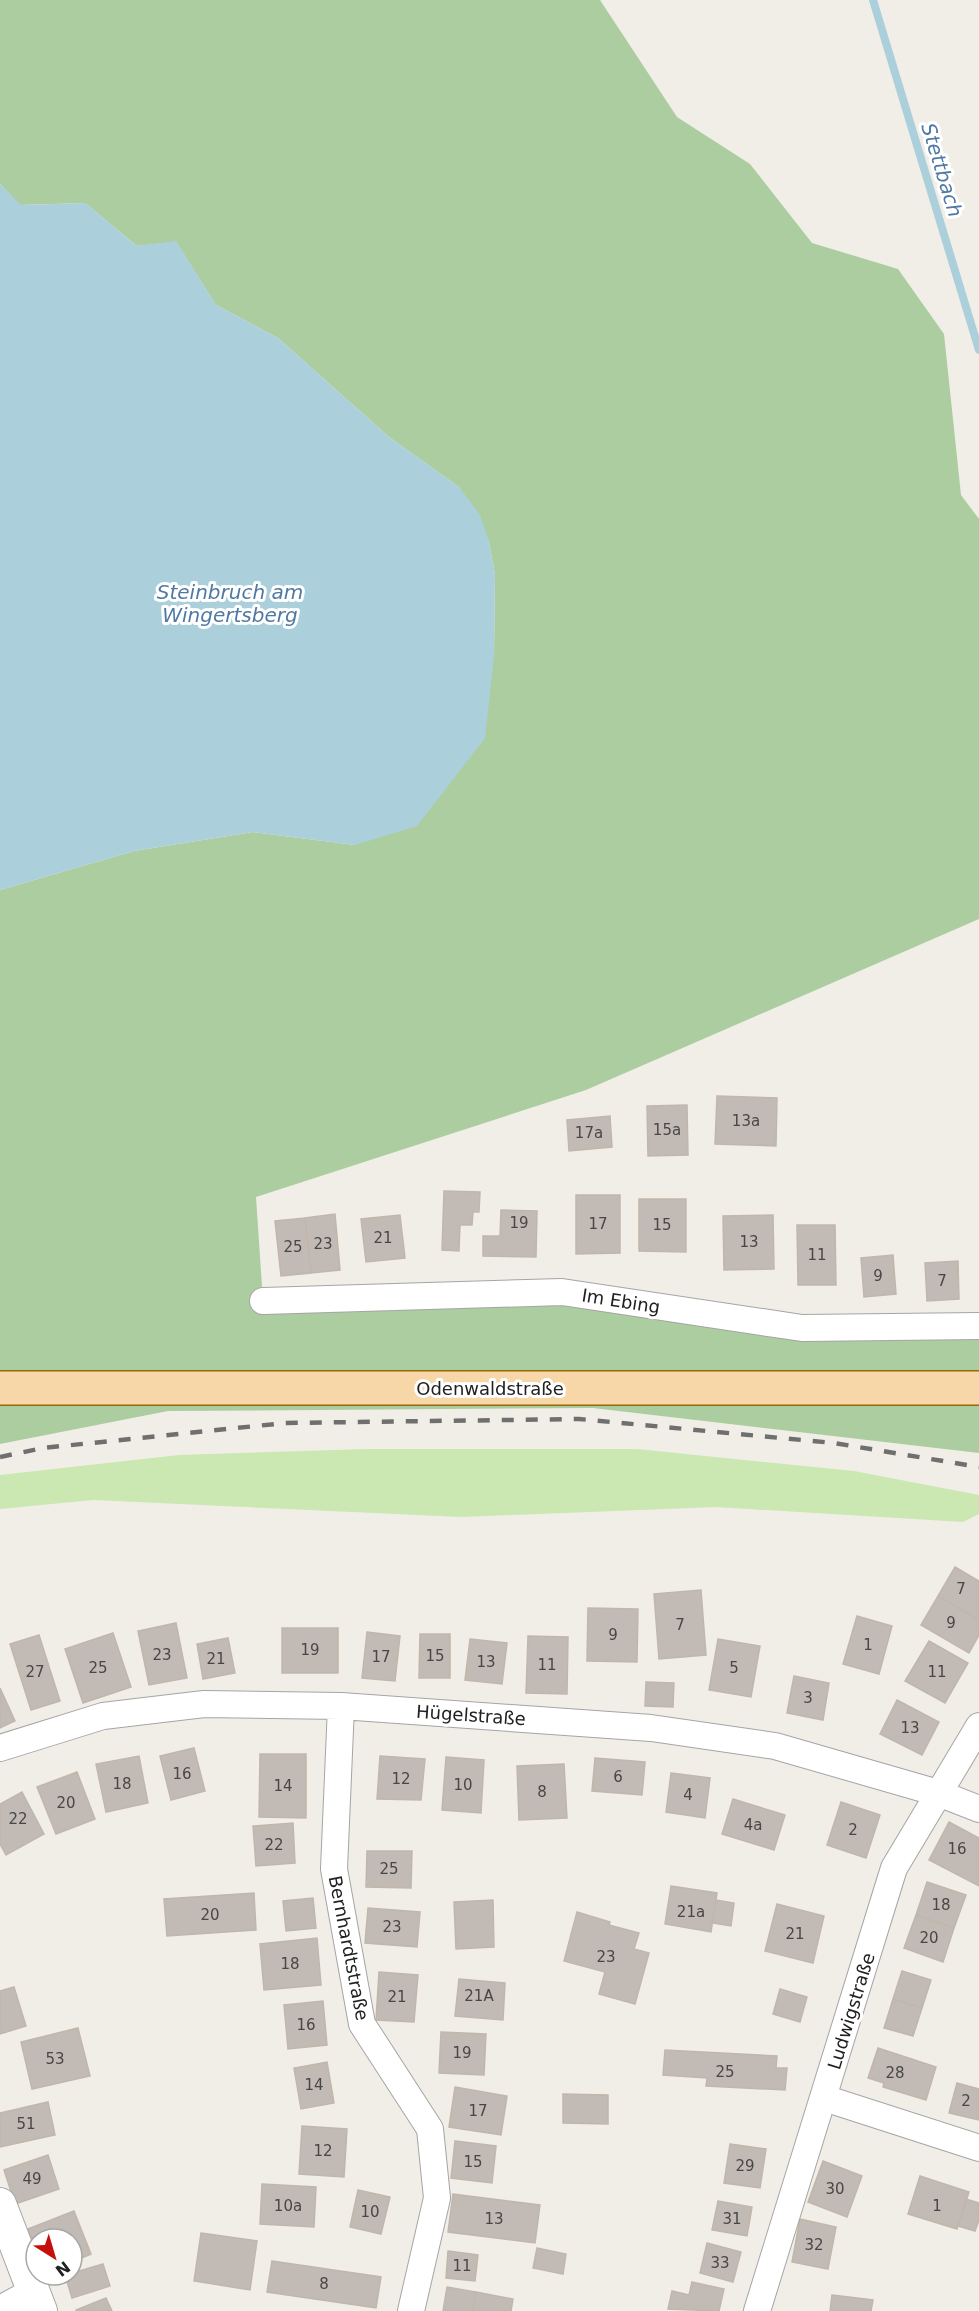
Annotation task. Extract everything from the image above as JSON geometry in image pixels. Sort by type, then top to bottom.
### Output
[{"type":"main road","name":"Odenwaldstraße","points":[[0,1388],[979,1388]]},
{"type":"street","name":"Im Ebing","points":[[263,1301],[562,1292],[802,1328],[979,1326]]},
{"type":"street","name":"Hügelstraße","points":[[0,1748],[103,1716],[204,1704],[341,1706],[651,1728],[775,1746],[938,1793],[979,1809]]},
{"type":"street","name":"Bernhardtstraße","points":[[341,1706],[334,1869],[362,2024],[430,2129],[437,2198],[411,2311]]},
{"type":"street","name":"Ludwigstraße","points":[[757,2311],[894,1868],[979,1726]]},
{"type":"street","points":[[824,2098],[979,2148]]},
{"type":"street","points":[[0,2204],[37,2301],[0,2309]]},
{"type":"green space","points":[[0,0],[600,0],[677,117],[750,164],[812,243],[898,269],[944,334],[961,495],[979,519],[979,919],[586,1090],[256,1197],[263,1301],[562,1292],[802,1328],[979,1326],[979,1453],[593,1408],[168,1411],[0,1444],[0,890],[134,851],[253,832],[355,845],[494,656],[495,575],[489,542],[459,487],[389,437],[278,338],[216,305],[176,242],[137,246],[85,203],[20,205],[0,184]]},
{"type":"green space","points":[[367,1449],[637,1449],[854,1471],[979,1495],[979,1514],[963,1522],[716,1507],[461,1517],[93,1500],[0,1509],[0,1475],[179,1455]]},
{"type":"water","name":"Steinbruch am Wingertsberg","points":[[0,184],[21,205],[85,203],[137,246],[176,241],[216,305],[278,338],[389,437],[459,487],[480,515],[489,542],[495,575],[494,656],[485,738],[417,826],[355,845],[253,832],[134,851],[0,890]]},
{"type":"building","points":[[717,1096],[777,1098],[776,1146],[715,1144]]},
{"type":"building","points":[[687,1105],[688,1155],[648,1156],[647,1106]]},
{"type":"building","points":[[610,1116],[612,1147],[569,1151],[567,1120]]},
{"type":"building","points":[[444,1191],[480,1192],[479,1212],[473,1212],[472,1225],[460,1225],[459,1251],[442,1250]]},
{"type":"building","points":[[576,1195],[620,1195],[620,1253],[576,1254]]},
{"type":"building","points":[[639,1199],[686,1199],[686,1252],[639,1251]]},
{"type":"building","points":[[501,1210],[537,1211],[536,1257],[483,1256],[483,1236],[500,1236]]},
{"type":"building","points":[[335,1214],[340,1270],[311,1273],[305,1218]]},
{"type":"building","points":[[400,1215],[405,1258],[366,1262],[361,1219]]},
{"type":"building","points":[[773,1215],[774,1269],[724,1270],[723,1216]]},
{"type":"building","points":[[305,1218],[311,1273],[281,1276],[275,1221]]},
{"type":"building","points":[[797,1225],[835,1225],[836,1285],[798,1285]]},
{"type":"building","points":[[893,1255],[896,1294],[864,1297],[861,1258]]},
{"type":"building","points":[[958,1261],[959,1299],[927,1301],[925,1263]]},
{"type":"building","points":[[955,1567],[979,1581],[979,1620],[938,1596]]},
{"type":"building","points":[[701,1590],[706,1655],[659,1659],[654,1594]]},
{"type":"building","points":[[938,1596],[979,1620],[979,1635],[969,1653],[921,1625]]},
{"type":"building","points":[[588,1608],[638,1609],[637,1662],[587,1661]]},
{"type":"building","points":[[857,1616],[892,1626],[879,1674],[843,1664]]},
{"type":"building","points":[[176,1623],[187,1678],[149,1685],[138,1631]]},
{"type":"building","points":[[282,1628],[338,1628],[338,1673],[282,1673]]},
{"type":"building","points":[[367,1632],[400,1636],[395,1681],[362,1678]]},
{"type":"building","points":[[113,1633],[131,1687],[83,1703],[65,1649]]},
{"type":"building","points":[[420,1634],[450,1634],[450,1678],[419,1678]]},
{"type":"building","points":[[39,1635],[60,1701],[31,1710],[10,1644]]},
{"type":"building","points":[[528,1636],[568,1637],[567,1694],[526,1693]]},
{"type":"building","points":[[228,1638],[235,1673],[203,1679],[197,1644]]},
{"type":"building","points":[[470,1639],[507,1643],[502,1684],[465,1680]]},
{"type":"building","points":[[718,1639],[760,1646],[751,1697],[709,1690]]},
{"type":"building","points":[[929,1641],[968,1663],[945,1703],[905,1681]]},
{"type":"building","points":[[794,1676],[829,1683],[823,1720],[787,1713]]},
{"type":"building","points":[[646,1682],[674,1683],[673,1707],[645,1706]]},
{"type":"building","points":[[0,1688],[15,1721],[0,1728]]},
{"type":"building","points":[[897,1700],[939,1722],[922,1755],[880,1734]]},
{"type":"building","points":[[194,1748],[205,1791],[171,1800],[160,1756]]},
{"type":"building","points":[[260,1754],[306,1754],[306,1818],[259,1817]]},
{"type":"building","points":[[139,1756],[148,1803],[106,1812],[96,1764]]},
{"type":"building","points":[[380,1756],[425,1759],[421,1800],[377,1799]]},
{"type":"building","points":[[446,1757],[484,1760],[481,1813],[442,1810]]},
{"type":"building","points":[[595,1758],[645,1762],[642,1795],[592,1791]]},
{"type":"building","points":[[564,1764],[567,1818],[519,1820],[517,1766]]},
{"type":"building","points":[[77,1772],[95,1819],[56,1834],[37,1787]]},
{"type":"building","points":[[671,1773],[710,1778],[705,1818],[666,1812]]},
{"type":"building","points":[[22,1792],[44,1834],[6,1855],[0,1844],[0,1804]]},
{"type":"building","points":[[733,1799],[785,1815],[774,1850],[722,1834]]},
{"type":"building","points":[[841,1802],[880,1815],[866,1858],[827,1845]]},
{"type":"building","points":[[949,1822],[979,1838],[979,1886],[929,1860]]},
{"type":"building","points":[[293,1823],[295,1863],[256,1866],[253,1826]]},
{"type":"building","points":[[367,1851],[412,1851],[411,1888],[366,1887]]},
{"type":"building","points":[[927,1882],[966,1895],[954,1928],[916,1915]]},
{"type":"building","points":[[671,1886],[717,1893],[711,1932],[665,1924]]},
{"type":"building","points":[[254,1893],[256,1930],[167,1936],[164,1899]]},
{"type":"building","points":[[313,1898],[316,1928],[286,1931],[283,1901]]},
{"type":"building","points":[[493,1900],[494,1947],[456,1949],[454,1902]]},
{"type":"building","points":[[716,1900],[734,1903],[731,1926],[712,1923]]},
{"type":"building","points":[[777,1904],[824,1916],[813,1963],[765,1951]]},
{"type":"building","points":[[368,1908],[420,1912],[417,1947],[365,1943]]},
{"type":"building","points":[[577,1912],[610,1922],[609,1925],[639,1933],[634,1949],[649,1953],[635,2004],[599,1994],[605,1972],[564,1961]]},
{"type":"building","points":[[916,1915],[954,1928],[943,1962],[904,1948]]},
{"type":"building","points":[[317,1938],[321,1985],[264,1990],[260,1944]]},
{"type":"building","points":[[902,1971],[931,1980],[922,2008],[893,1999]]},
{"type":"building","points":[[379,1972],[418,1975],[414,2022],[376,2020]]},
{"type":"building","points":[[459,1979],[505,1983],[503,2020],[455,2016]]},
{"type":"building","points":[[14,1987],[26,2026],[0,2034],[0,1991]]},
{"type":"building","points":[[780,1989],[807,1997],[800,2022],[773,2014]]},
{"type":"building","points":[[893,1999],[922,2008],[913,2036],[884,2028]]},
{"type":"building","points":[[323,2001],[327,2045],[288,2049],[284,2005]]},
{"type":"building","points":[[78,2028],[90,2076],[32,2089],[21,2042]]},
{"type":"building","points":[[441,2032],[486,2034],[484,2075],[439,2073]]},
{"type":"building","points":[[878,2048],[936,2067],[926,2100],[883,2087],[884,2083],[868,2078]]},
{"type":"building","points":[[665,2050],[777,2056],[776,2068],[787,2068],[785,2090],[706,2086],[707,2078],[663,2075]]},
{"type":"building","points":[[327,2062],[334,2103],[301,2109],[294,2068]]},
{"type":"building","points":[[957,2083],[979,2089],[979,2120],[949,2113]]},
{"type":"building","points":[[455,2087],[507,2096],[501,2135],[449,2127]]},
{"type":"building","points":[[563,2094],[608,2095],[608,2124],[563,2123]]},
{"type":"building","points":[[48,2102],[55,2135],[0,2147],[0,2113]]},
{"type":"building","points":[[302,2126],[347,2129],[344,2177],[299,2174]]},
{"type":"building","points":[[455,2141],[496,2146],[492,2183],[451,2178]]},
{"type":"building","points":[[730,2144],[766,2149],[760,2188],[724,2183]]},
{"type":"building","points":[[48,2155],[59,2189],[15,2204],[4,2170]]},
{"type":"building","points":[[823,2161],[862,2176],[847,2217],[808,2202]]},
{"type":"building","points":[[920,2176],[969,2192],[957,2229],[908,2214]]},
{"type":"building","points":[[262,2184],[316,2187],[314,2227],[260,2224]]},
{"type":"building","points":[[358,2190],[390,2197],[381,2234],[350,2227]]},
{"type":"building","points":[[453,2194],[540,2205],[535,2243],[448,2232]]},
{"type":"building","points":[[966,2199],[979,2203],[979,2220],[975,2231],[958,2226]]},
{"type":"building","points":[[718,2201],[752,2207],[747,2236],[712,2230]]},
{"type":"building","points":[[74,2211],[80,2227],[33,2227]]},
{"type":"building","points":[[800,2219],[836,2227],[828,2269],[792,2262]]},
{"type":"building","points":[[201,2233],[257,2241],[250,2290],[194,2281]]},
{"type":"building","points":[[84,2236],[91,2254],[84,2257]]},
{"type":"building","points":[[707,2243],[741,2252],[733,2282],[700,2273]]},
{"type":"building","points":[[537,2248],[566,2254],[563,2274],[533,2268]]},
{"type":"building","points":[[448,2251],[478,2255],[475,2281],[446,2278]]},
{"type":"building","points":[[272,2261],[381,2277],[376,2308],[267,2292]]},
{"type":"building","points":[[103,2264],[110,2286],[72,2298],[69,2287],[84,2287],[84,2270]]},
{"type":"building","points":[[692,2282],[724,2289],[719,2311],[668,2309],[672,2291],[689,2295]]},
{"type":"building","points":[[447,2287],[476,2292],[473,2311],[443,2311]]},
{"type":"building","points":[[476,2292],[513,2299],[511,2311],[473,2311]]},
{"type":"building","points":[[832,2295],[873,2300],[871,2311],[830,2311]]},
{"type":"building","points":[[106,2298],[112,2311],[76,2310]]},
{"type":"waterway","name":"Stettbach","points":[[873,0],[979,350]]},
{"type":"railway","points":[[0,1457],[43,1448],[285,1423],[579,1419],[834,1443],[979,1467]]}]
